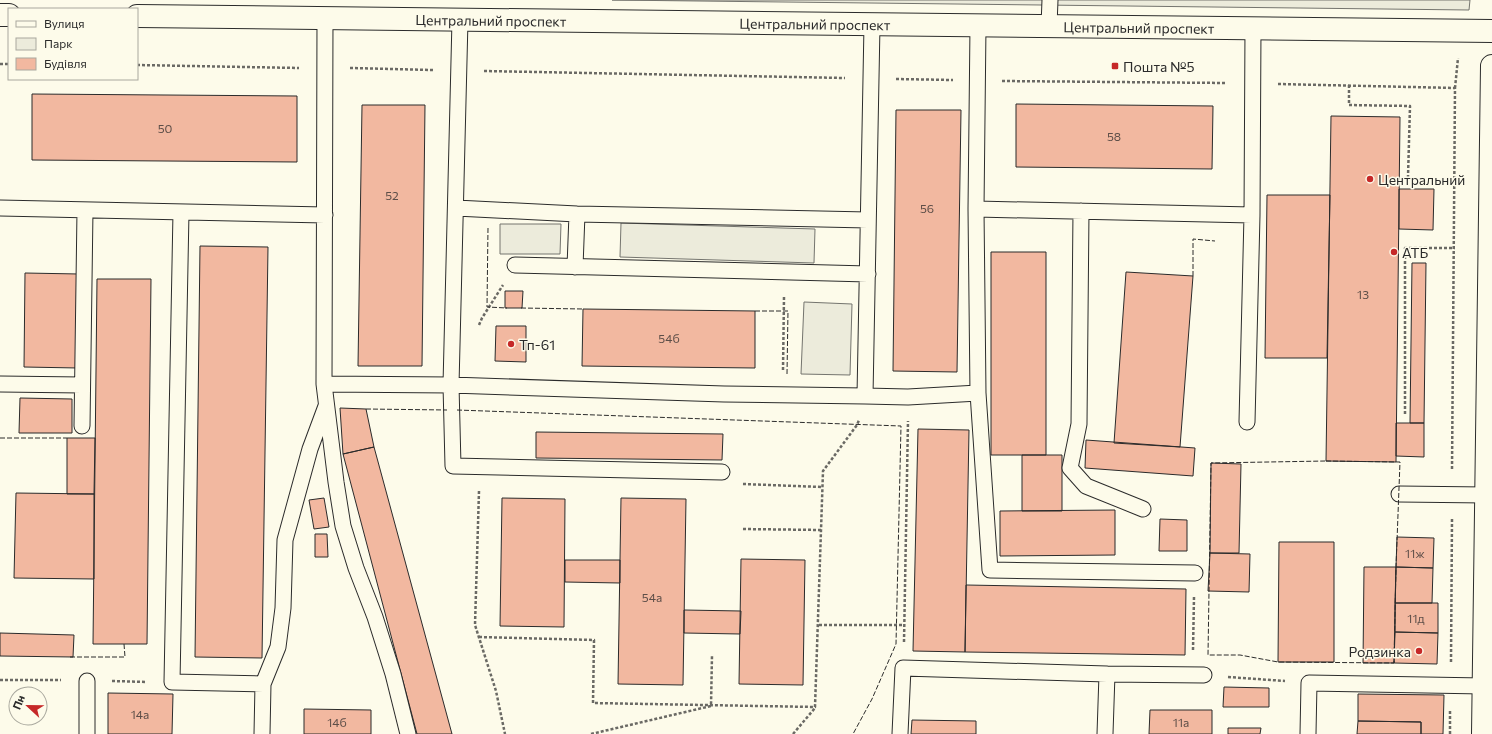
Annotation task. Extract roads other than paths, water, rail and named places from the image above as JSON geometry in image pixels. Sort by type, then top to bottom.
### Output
[{"type":"street","name":"Центральний проспект","points":[[138,16],[1492,31]]},
{"type":"street","points":[[1483,734],[1487,700],[1486,495],[1492,66]]},
{"type":"lane","points":[[1049,26],[1050,0]]},
{"type":"lane","points":[[325,18],[324,384],[343,526],[393,674],[408,734]]},
{"type":"lane","points":[[460,20],[451,385],[453,466],[722,472]]},
{"type":"lane","points":[[865,396],[872,25]]},
{"type":"lane","points":[[978,26],[976,208],[978,393],[990,570],[1195,573]]},
{"type":"lane","points":[[1247,422],[1252,215],[1253,28]]},
{"type":"lane","points":[[0,208],[325,215]]},
{"type":"lane","points":[[456,208],[577,214],[868,220]]},
{"type":"lane","points":[[976,208],[1252,215]]},
{"type":"lane","points":[[82,426],[85,210]]},
{"type":"lane","points":[[1081,211],[1079,424],[1070,468],[1086,486],[1143,509]]},
{"type":"lane","points":[[180,212],[172,682],[263,684]]},
{"type":"lane","points":[[575,267],[577,214]]},
{"type":"lane","points":[[515,265],[868,274]]},
{"type":"lane","points":[[0,384],[82,385]]},
{"type":"lane","points":[[324,384],[451,385],[782,395],[908,397],[978,393]]},
{"type":"lane","points":[[262,734],[263,684],[278,647],[283,608],[285,540],[310,449],[327,405]]},
{"type":"lane","points":[[1398,494],[1486,495]]},
{"type":"lane","points":[[900,734],[903,668],[1198,675]]},
{"type":"lane","points":[[1105,734],[1107,674]]},
{"type":"lane","points":[[87,681],[87,734]]},
{"type":"lane","points":[[1308,734],[1309,683],[1487,700]]},
{"type":"place","name":"Пошта №5","points":[[1115,66]]},
{"type":"place","name":"Центральний","points":[[1370,179]]},
{"type":"place","name":"АТБ","points":[[1394,252]]},
{"type":"place","name":"Тп-61","points":[[511,344]]},
{"type":"place","name":"Родзинка","points":[[1419,651]]}]
